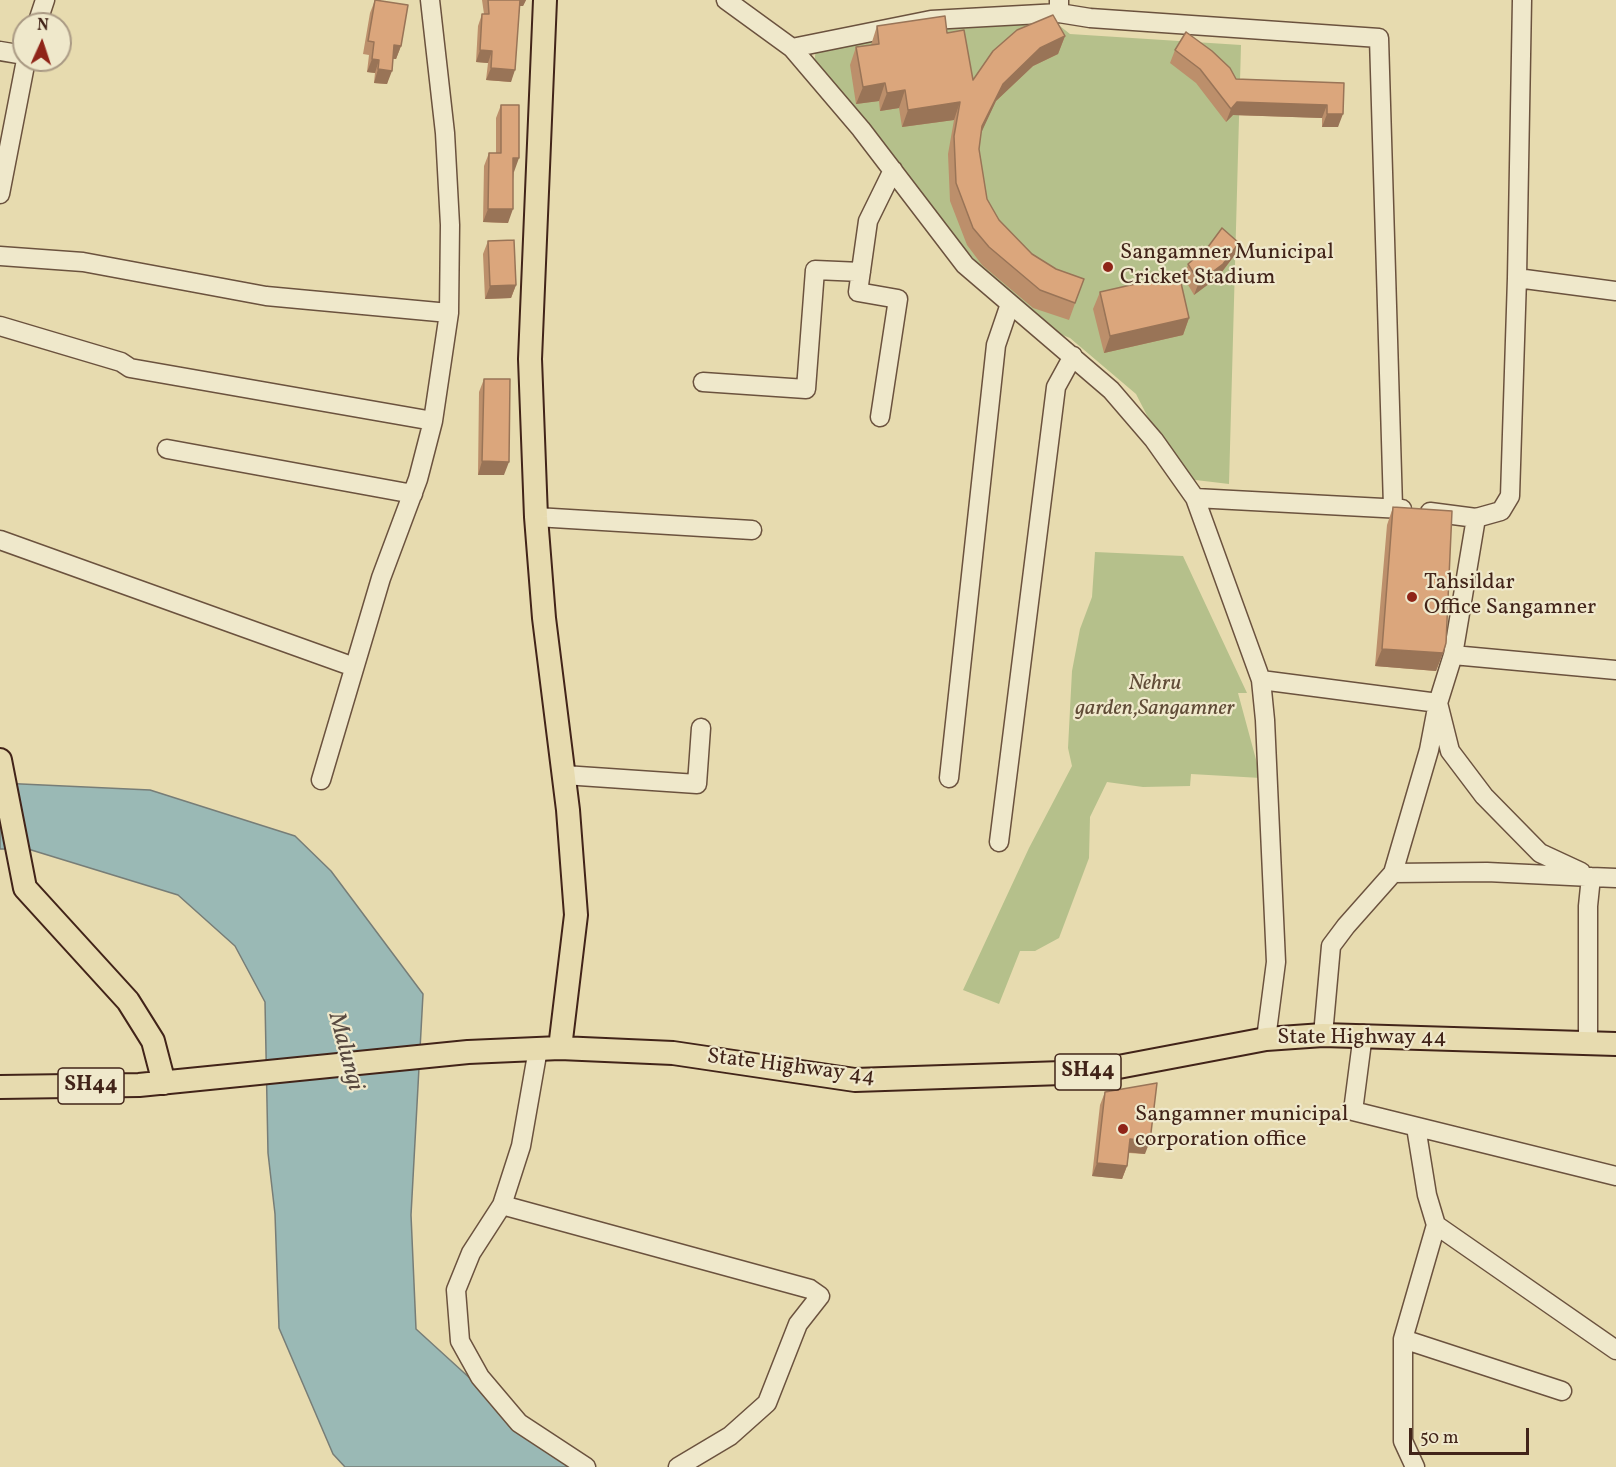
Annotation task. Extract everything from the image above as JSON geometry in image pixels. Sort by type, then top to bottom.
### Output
[{"type":"main road","points":[[545,0],[530,359],[536,517],[544,618],[564,775],[576,915],[549,1049]]},
{"type":"main road","points":[[0,760],[25,888],[128,1001],[153,1041],[173,1081]]},
{"type":"main road","name":"State Highway 44","points":[[0,1087],[173,1081],[468,1052],[549,1049],[673,1053],[855,1080],[1092,1072],[1266,1039],[1323,1035],[1363,1034],[1616,1044]]},
{"type":"street","points":[[321,780],[381,578],[413,494],[433,421],[449,313],[450,225],[446,133],[430,0]]},
{"type":"street","points":[[726,0],[792,48],[892,170],[965,265],[1073,356],[1118,398],[1154,440],[1195,498],[1261,680],[1276,962],[1266,1039]]},
{"type":"street","points":[[1195,498],[1393,507],[1476,518],[1501,511],[1510,495],[1522,0]]},
{"type":"street","points":[[792,48],[931,20],[1059,7],[1090,18],[1379,39],[1393,507]]},
{"type":"street","points":[[0,194],[24,72]]},
{"type":"street","points":[[880,417],[898,299],[858,292],[868,221],[892,170]]},
{"type":"street","points":[[0,256],[83,262],[266,296],[449,313]]},
{"type":"street","points":[[703,382],[806,389],[814,270],[861,272]]},
{"type":"street","points":[[1517,278],[1616,291]]},
{"type":"street","points":[[949,778],[996,345],[1010,304]]},
{"type":"street","points":[[0,326],[121,362],[130,368],[433,421]]},
{"type":"street","points":[[999,842],[1056,387],[1073,356]]},
{"type":"street","points":[[167,449],[413,494]]},
{"type":"street","points":[[536,517],[752,530]]},
{"type":"street","points":[[1323,1035],[1331,946],[1394,873],[1429,750],[1438,703],[1453,655],[1476,518]]},
{"type":"street","points":[[0,540],[354,667]]},
{"type":"street","points":[[1453,655],[1616,670]]},
{"type":"street","points":[[1261,680],[1438,703]]},
{"type":"street","points":[[1438,703],[1450,751],[1484,796],[1540,853],[1591,877]]},
{"type":"street","points":[[564,775],[697,784],[700,728]]},
{"type":"street","points":[[1394,873],[1487,872],[1616,878]]},
{"type":"street","points":[[1588,1043],[1588,918],[1591,877]]},
{"type":"street","points":[[1363,1034],[1353,1111],[1616,1176]]},
{"type":"street","points":[[549,1049],[502,1205],[471,1253],[456,1290],[460,1341],[480,1377],[519,1423],[586,1467]]},
{"type":"street","points":[[1415,1467],[1403,1441],[1403,1340],[1436,1225],[1427,1195],[1416,1127]]},
{"type":"street","points":[[502,1205],[810,1289],[820,1296],[798,1324],[767,1403],[730,1436],[678,1467]]},
{"type":"street","points":[[1436,1225],[1616,1350]]},
{"type":"street","points":[[1403,1340],[1562,1390]]},
{"type":"green space","name":"Sangamner Municipal Cricket Stadium","points":[[1046,15],[1070,34],[1241,45],[1229,484],[1179,478],[1136,394],[1070,338],[1055,332],[1007,295],[956,239],[814,67],[816,46]]},
{"type":"green space","name":"Nehru garden,Sangamner","points":[[1095,552],[1183,556],[1247,693],[1238,693],[1261,778],[1191,774],[1190,786],[1143,787],[1107,782],[1090,817],[1089,858],[1059,938],[1035,951],[1020,951],[999,1004],[963,990],[1029,848],[1072,766],[1068,748],[1072,671],[1080,629],[1092,597]]},
{"type":"water","name":"Malungi","points":[[0,783],[150,790],[295,836],[331,871],[423,994],[411,1215],[416,1329],[530,1433],[586,1467],[345,1467],[333,1454],[279,1328],[275,1214],[268,1153],[265,1002],[235,946],[178,895],[28,849],[0,849]]},
{"type":"building","points":[[375,0],[408,5],[401,46],[394,45],[392,71],[378,69],[379,60],[372,59],[374,42],[368,41]]},
{"type":"building","points":[[488,0],[520,0],[515,70],[491,68],[492,51],[480,50],[482,14],[489,14]]},
{"type":"building","points":[[1053,15],[1065,36],[1040,48],[1003,84],[982,126],[979,149],[987,199],[999,220],[1032,254],[1056,269],[1084,279],[1075,303],[1040,290],[989,247],[973,228],[956,183],[954,136],[960,102],[908,110],[905,90],[887,93],[885,83],[863,87],[856,47],[879,44],[877,26],[945,16],[947,33],[964,30],[973,80],[993,51],[1017,30]]},
{"type":"building","points":[[1186,32],[1212,51],[1230,68],[1236,79],[1344,83],[1343,114],[1327,114],[1327,105],[1237,102],[1231,109],[1200,69],[1175,50]]},
{"type":"building","points":[[501,105],[519,105],[519,158],[513,158],[513,209],[488,209],[489,153],[501,153]]},
{"type":"building","points":[[1222,228],[1239,243],[1223,264],[1199,282],[1188,264],[1208,247]]},
{"type":"building","points":[[514,240],[516,285],[490,286],[488,241]]},
{"type":"building","points":[[1179,274],[1189,318],[1110,336],[1100,292]]},
{"type":"building","points":[[484,379],[510,379],[509,462],[482,461]]},
{"type":"building","name":"Tahsildar Office Sangamner","points":[[1393,507],[1452,511],[1446,643],[1443,653],[1382,649]]},
{"type":"building","name":"Sangamner municipal corporation office","points":[[1157,1083],[1150,1141],[1130,1139],[1127,1166],[1097,1163],[1105,1092]]},
{"type":"place","name":"Sangamner Municipal Cricket Stadium","points":[[1108,267]]},
{"type":"place","name":"Tahsildar Office Sangamner","points":[[1412,597]]},
{"type":"place","name":"Sangamner municipal corporation office","points":[[1123,1129]]}]
